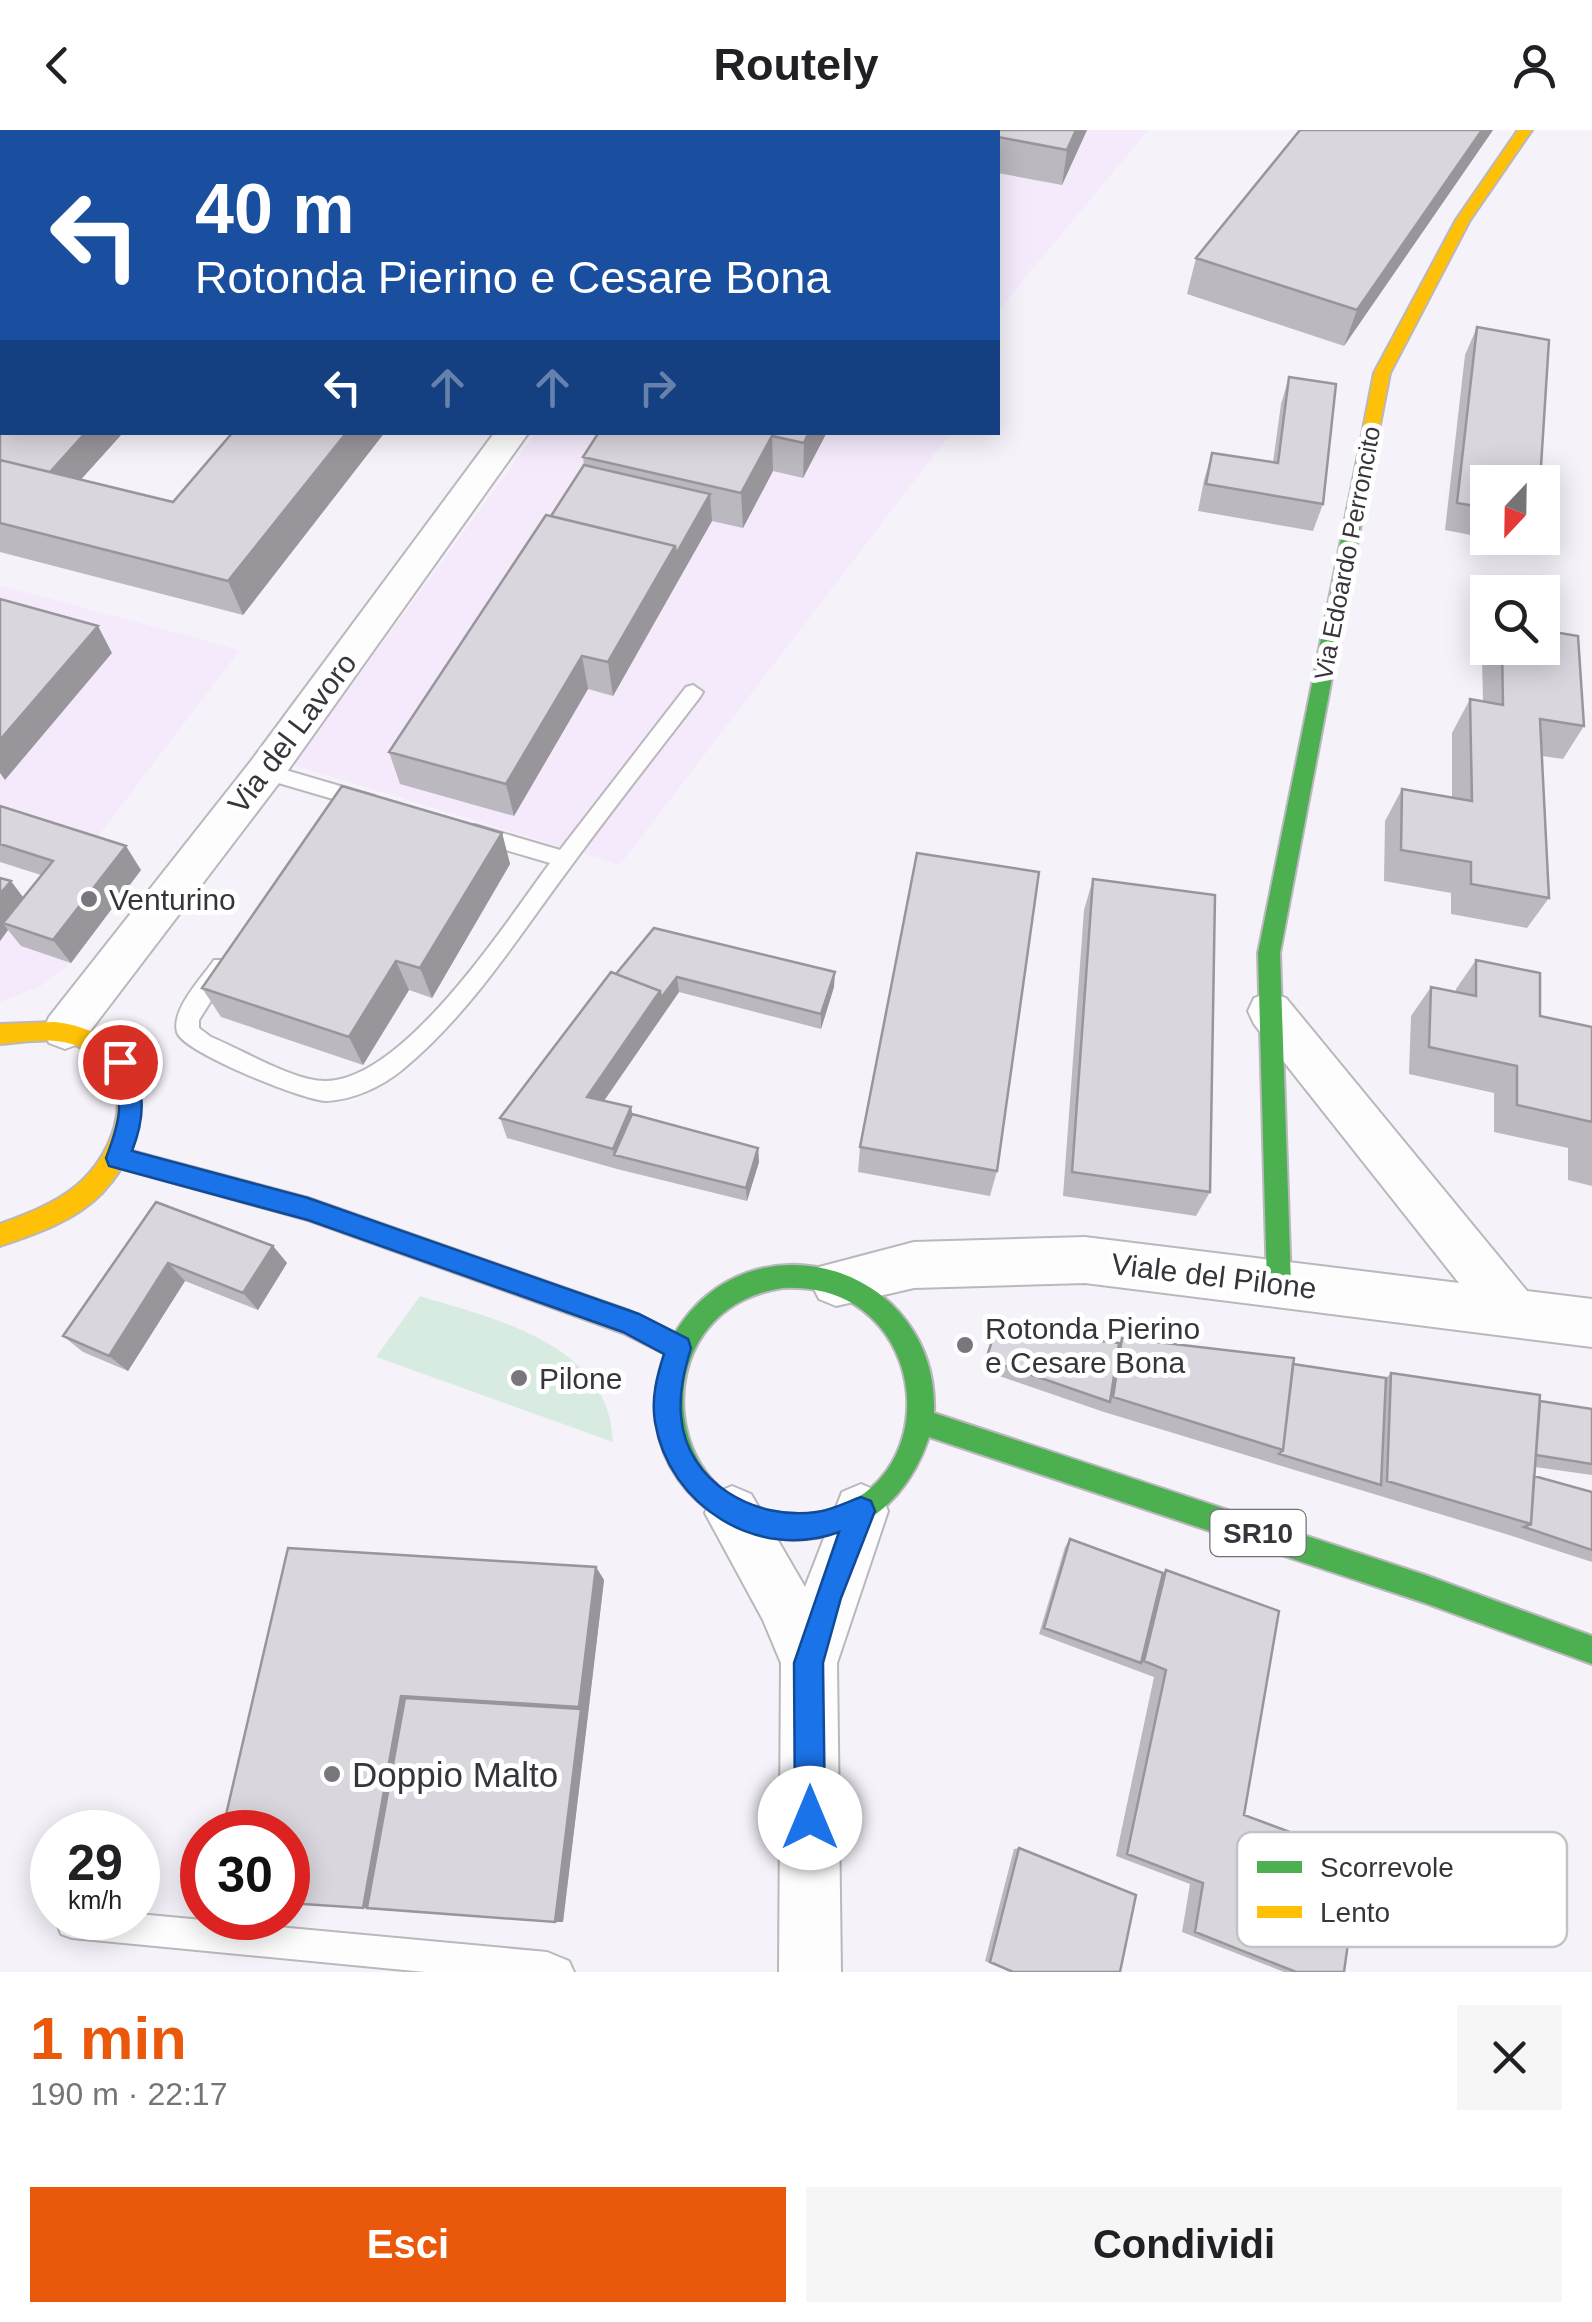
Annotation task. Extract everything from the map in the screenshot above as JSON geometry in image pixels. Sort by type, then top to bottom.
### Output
[{"type":"main road","name":"Via Edoardo Perroncito","points":[[1278,1285],[1269,953],[1382,373],[1462,220],[1526,130]]},
{"type":"main road","points":[[0,1034],[34,1028],[65,1030],[96,1041],[120,1062],[132,1090],[131,1124],[118,1158],[94,1188],[63,1212],[27,1229],[0,1235]]},
{"type":"main road","points":[[118,1158],[308,1209],[630,1322],[678,1348]]},
{"type":"main road","points":[[0,1254],[27,1229]]},
{"type":"main road","points":[[800,1276],[836,1283],[867,1299],[894,1322],[912,1352],[922,1387],[922,1422],[911,1457],[890,1487],[861,1511],[819,1526],[774,1527],[732,1512],[701,1489],[679,1456],[668,1420],[668,1383],[678,1348],[700,1317],[728,1295],[763,1280],[800,1276]]},
{"type":"main road","name":"SR10","points":[[922,1422],[1425,1589],[1592,1650]]},
{"type":"street","name":"Via del Lavoro","points":[[65,1030],[265,772],[511,435]]},
{"type":"street","points":[[1270,1012],[1513,1312]]},
{"type":"street","name":"Viale del Pilone","points":[[836,1283],[914,1265],[1085,1260],[1592,1323]]},
{"type":"street","points":[[810,1972],[809,1663],[828,1598],[861,1511]]},
{"type":"street","points":[[732,1512],[783,1602],[809,1663]]},
{"type":"lane","points":[[232,952],[188,1018],[188,1032],[203,1044],[324,1091],[360,1086],[396,1064],[431,1033],[694,692]]},
{"type":"lane","points":[[265,772],[337,802],[398,810]]},
{"type":"lane","points":[[453,826],[564,858]]},
{"type":"lane","points":[[160,1932],[558,1972]]},
{"type":"shaded area","points":[[1000,130],[1148,130],[1000,309]]},
{"type":"shaded area","points":[[535,435],[949,435],[620,865],[293,765]]},
{"type":"shaded area","points":[[0,585],[240,650],[86,852],[0,825]]},
{"type":"shaded area","points":[[0,895],[22,946],[71,963],[41,986],[0,1002]]},
{"type":"green space","points":[[420,1296],[513,1326],[570,1359],[592,1381],[607,1409],[613,1442],[376,1357]]},
{"type":"building","points":[[1000,130],[1076,130],[1067,150],[1000,137]]},
{"type":"building","points":[[1300,130],[1482,130],[1357,310],[1196,258]]},
{"type":"building","points":[[1477,327],[1549,340],[1541,465],[1470,465],[1470,505],[1457,503]]},
{"type":"building","points":[[1289,377],[1336,384],[1323,504],[1206,484],[1212,453],[1278,463]]},
{"type":"building","points":[[0,435],[83,435],[50,472],[0,460]]},
{"type":"building","points":[[230,435],[345,435],[228,581],[0,523],[0,460],[173,502]]},
{"type":"building","points":[[597,435],[808,435],[804,443],[772,436],[741,493],[583,457]]},
{"type":"building","points":[[584,465],[710,494],[676,554],[675,546],[551,516]]},
{"type":"building","points":[[546,515],[675,546],[608,662],[582,656],[506,784],[389,752]]},
{"type":"building","points":[[0,599],[98,626],[0,740]]},
{"type":"building","points":[[1560,633],[1578,636],[1584,726],[1540,719],[1549,898],[1471,884],[1471,862],[1401,850],[1402,789],[1472,801],[1470,699],[1503,705],[1502,665],[1560,665]]},
{"type":"building","points":[[342,786],[502,833],[420,968],[396,961],[349,1037],[202,988]]},
{"type":"building","points":[[0,806],[126,846],[53,940],[3,923],[53,861],[0,844]]},
{"type":"building","points":[[917,853],[1039,872],[997,1171],[860,1147]]},
{"type":"building","points":[[0,878],[11,881],[0,894]]},
{"type":"building","points":[[1093,879],[1215,895],[1210,1192],[1072,1172]]},
{"type":"building","points":[[654,928],[835,972],[821,1014],[677,977],[661,998],[660,991],[616,974]]},
{"type":"building","points":[[1476,960],[1540,973],[1540,1016],[1592,1027],[1592,1122],[1517,1105],[1517,1066],[1429,1047],[1431,987],[1476,996]]},
{"type":"building","points":[[611,972],[660,991],[587,1097],[631,1107],[613,1149],[500,1118]]},
{"type":"building","points":[[632,1114],[758,1148],[746,1188],[614,1155]]},
{"type":"building","points":[[156,1202],[273,1246],[243,1293],[168,1263],[109,1356],[63,1336]]},
{"type":"building","points":[[996,1329],[1119,1343],[1110,1402],[986,1359]]},
{"type":"building","points":[[1122,1338],[1294,1358],[1283,1450],[1113,1397]]},
{"type":"building","points":[[1293,1364],[1386,1378],[1381,1485],[1279,1454],[1283,1450]]},
{"type":"building","points":[[1391,1373],[1540,1395],[1531,1524],[1387,1481]]},
{"type":"building","points":[[1540,1401],[1592,1409],[1592,1464],[1536,1455]]},
{"type":"building","points":[[1534,1476],[1592,1492],[1592,1550],[1524,1527],[1531,1524]]},
{"type":"building","points":[[1070,1539],[1163,1573],[1141,1663],[1044,1628]]},
{"type":"building","name":"Doppio Malto","points":[[288,1548],[596,1567],[579,1707],[401,1696],[363,1908],[310,1904],[310,1810],[227,1810]]},
{"type":"building","points":[[1166,1570],[1279,1611],[1244,1815],[1290,1832],[1237,1832],[1237,1947],[1348,1947],[1344,1972],[1296,1972],[1195,1932],[1203,1883],[1127,1854],[1166,1670],[1144,1661]]},
{"type":"building","points":[[405,1698],[581,1709],[555,1922],[367,1908]]},
{"type":"building","points":[[1019,1848],[1136,1895],[1120,1972],[1013,1972],[990,1962]]},
{"type":"traffic: fast","points":[[1279,1285],[1269,953],[1366,455]]},
{"type":"traffic: fast","points":[[117,1158],[308,1209],[630,1323],[679,1348]]},
{"type":"traffic: fast","points":[[795,1276],[843,1285],[884,1313],[912,1354],[921,1402],[912,1450],[884,1491],[843,1519],[795,1528],[747,1519],[706,1491],[678,1450],[669,1402],[678,1354],[706,1313],[747,1285],[795,1276]]},
{"type":"traffic: fast","points":[[922,1422],[1425,1589],[1592,1650]]},
{"type":"traffic: slow","points":[[1366,455],[1382,373],[1463,220],[1525,130]]},
{"type":"traffic: slow","points":[[0,1034],[55,1031],[90,1040],[110,1054],[123,1073],[129,1094],[123,1141],[94,1185],[62,1209],[0,1235]]},
{"type":"place","name":"Venturino","points":[[89,899]]},
{"type":"place","name":"Rotonda Pierino e Cesare Bona","points":[[965,1345]]},
{"type":"place","name":"Pilone","points":[[519,1378]]},
{"type":"place","name":"Doppio Malto","points":[[332,1774]]},
{"type":"route","points":[[120,1062],[132,1090],[131,1124],[118,1158],[308,1209],[630,1322],[678,1348],[668,1383],[668,1420],[679,1456],[701,1489],[732,1512],[774,1527],[819,1526],[861,1511],[828,1598],[809,1663],[810,1818]]}]
